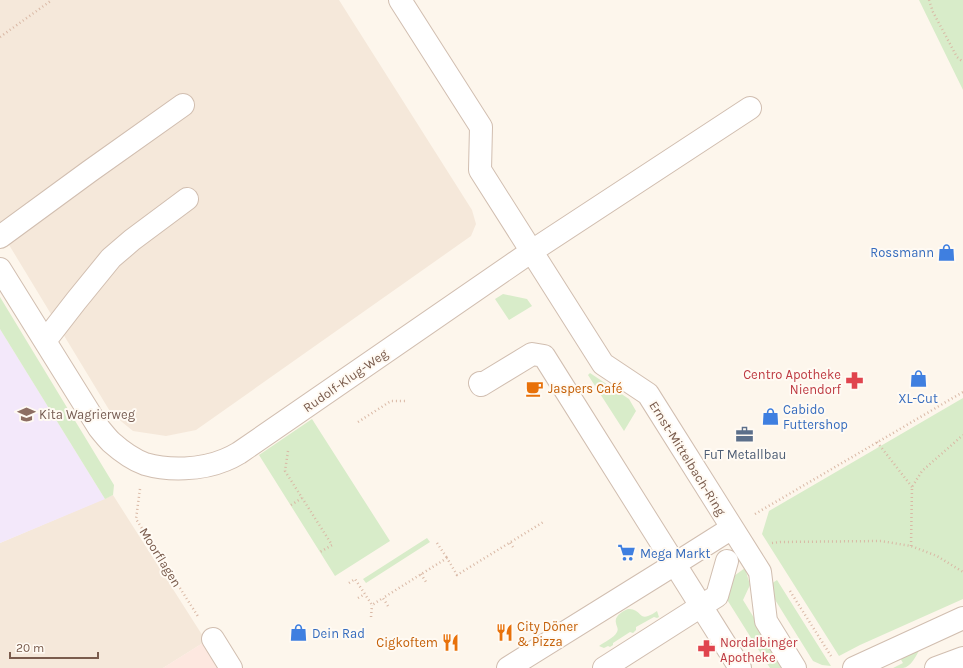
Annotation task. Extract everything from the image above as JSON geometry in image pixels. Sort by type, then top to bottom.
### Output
[{"type":"street","name":"Ernst-Mittelbach-Ring","points":[[400,0],[481,127],[480,170],[603,364],[648,394],[760,572],[766,621],[795,668]]},
{"type":"street","points":[[0,237],[90,171],[184,106]]},
{"type":"street","points":[[532,251],[750,108]]},
{"type":"street","points":[[45,341],[111,258],[132,240],[187,199]]},
{"type":"street","name":"Rudolf-Klug-Weg","points":[[144,463],[162,468],[186,468],[204,466],[224,461],[239,453],[532,251]]},
{"type":"street","points":[[0,269],[99,428],[110,442],[125,453],[144,463]]},
{"type":"street","points":[[495,381],[532,354],[544,356],[740,668]]},
{"type":"street","points":[[508,668],[732,528]]},
{"type":"street","points":[[705,576],[746,550]]},
{"type":"street","points":[[604,668],[717,596],[727,561]]},
{"type":"street","points":[[844,665],[963,618]]},
{"type":"street","points":[[213,639],[231,668]]},
{"type":"street","points":[[936,668],[963,658]]},
{"type":"path","points":[[0,38],[52,0]]},
{"type":"path","points":[[928,0],[957,57],[963,62]]},
{"type":"path","points":[[732,528],[963,392]]},
{"type":"path","points":[[358,422],[391,401],[406,401]]},
{"type":"path","points":[[911,546],[912,487],[922,471],[963,435]]},
{"type":"path","points":[[877,442],[912,487]]},
{"type":"path","points":[[289,450],[286,472],[332,545],[320,552]]},
{"type":"path","name":"Moorflagen","points":[[144,463],[136,519],[213,639]]},
{"type":"path","points":[[291,505],[302,498]]},
{"type":"path","points":[[437,543],[457,575],[544,521]]},
{"type":"path","points":[[746,550],[760,544],[780,542],[881,540],[911,546],[937,556],[963,572]]},
{"type":"path","points":[[510,543],[513,547]]},
{"type":"path","points":[[372,605],[447,558]]},
{"type":"path","points":[[421,574],[426,582]]},
{"type":"path","points":[[349,583],[355,579],[372,605],[370,617]]},
{"type":"path","points":[[789,590],[844,665]]},
{"type":"path","points":[[358,598],[365,594]]},
{"type":"path","points":[[383,598],[388,606]]},
{"type":"shaded area","points":[[0,0],[339,0],[472,210],[476,224],[471,236],[196,430],[166,436],[133,431],[111,413],[0,230]]},
{"type":"shaded area","name":"Kita Wagrierweg","points":[[0,329],[105,499],[0,543]]},
{"type":"shaded area","points":[[113,495],[206,641],[163,668],[0,668],[0,543]]},
{"type":"shaded area","points":[[206,641],[224,668],[163,668]]},
{"type":"green space","points":[[919,0],[963,0],[963,90]]},
{"type":"green space","points":[[503,294],[527,299],[532,306],[509,320],[495,299]]},
{"type":"green space","points":[[0,297],[114,485],[113,495],[105,499],[0,329]]},
{"type":"green space","points":[[590,373],[629,399],[636,411],[624,431],[588,375]]},
{"type":"green space","points":[[963,398],[963,599],[860,645],[839,656],[762,534],[769,511]]},
{"type":"green space","points":[[312,419],[390,541],[335,576],[259,455]]},
{"type":"green space","points":[[427,538],[430,542],[366,583],[363,579]]},
{"type":"green space","points":[[745,568],[750,585],[743,600],[777,655],[781,668],[770,668],[726,598],[727,581]]},
{"type":"green space","points":[[777,580],[831,666],[822,665],[813,661],[769,590],[771,584]]},
{"type":"green space","points":[[628,609],[636,611],[644,617],[657,611],[659,617],[654,617],[636,627],[636,630],[633,633],[630,632],[613,643],[610,647],[608,646],[604,648],[599,646],[616,634],[618,629],[616,618],[621,612]]},
{"type":"green space","points":[[920,649],[913,661],[908,666],[903,668],[893,668],[903,663],[900,658]]},
{"type":"place","name":"Rossmann","points":[[947,252]]},
{"type":"place","name":"XL-Cut","points":[[918,379]]},
{"type":"place","name":"Centro Apotheke Niendorf","points":[[854,381]]},
{"type":"place","name":"Jaspers Café","points":[[535,388]]},
{"type":"place","name":"Kita Wagrierweg","points":[[26,414]]},
{"type":"place","name":"Cabido Futtershop","points":[[770,416]]},
{"type":"place","name":"FuT Metallbau","points":[[745,435]]},
{"type":"place","name":"Mega Markt","points":[[627,553]]},
{"type":"place","name":"Dein Rad","points":[[299,633]]},
{"type":"place","name":"City Döner & Pizza","points":[[504,633]]},
{"type":"place","name":"Cigkoftem","points":[[451,642]]},
{"type":"place","name":"Nordalbinger Apotheke","points":[[707,649]]}]
